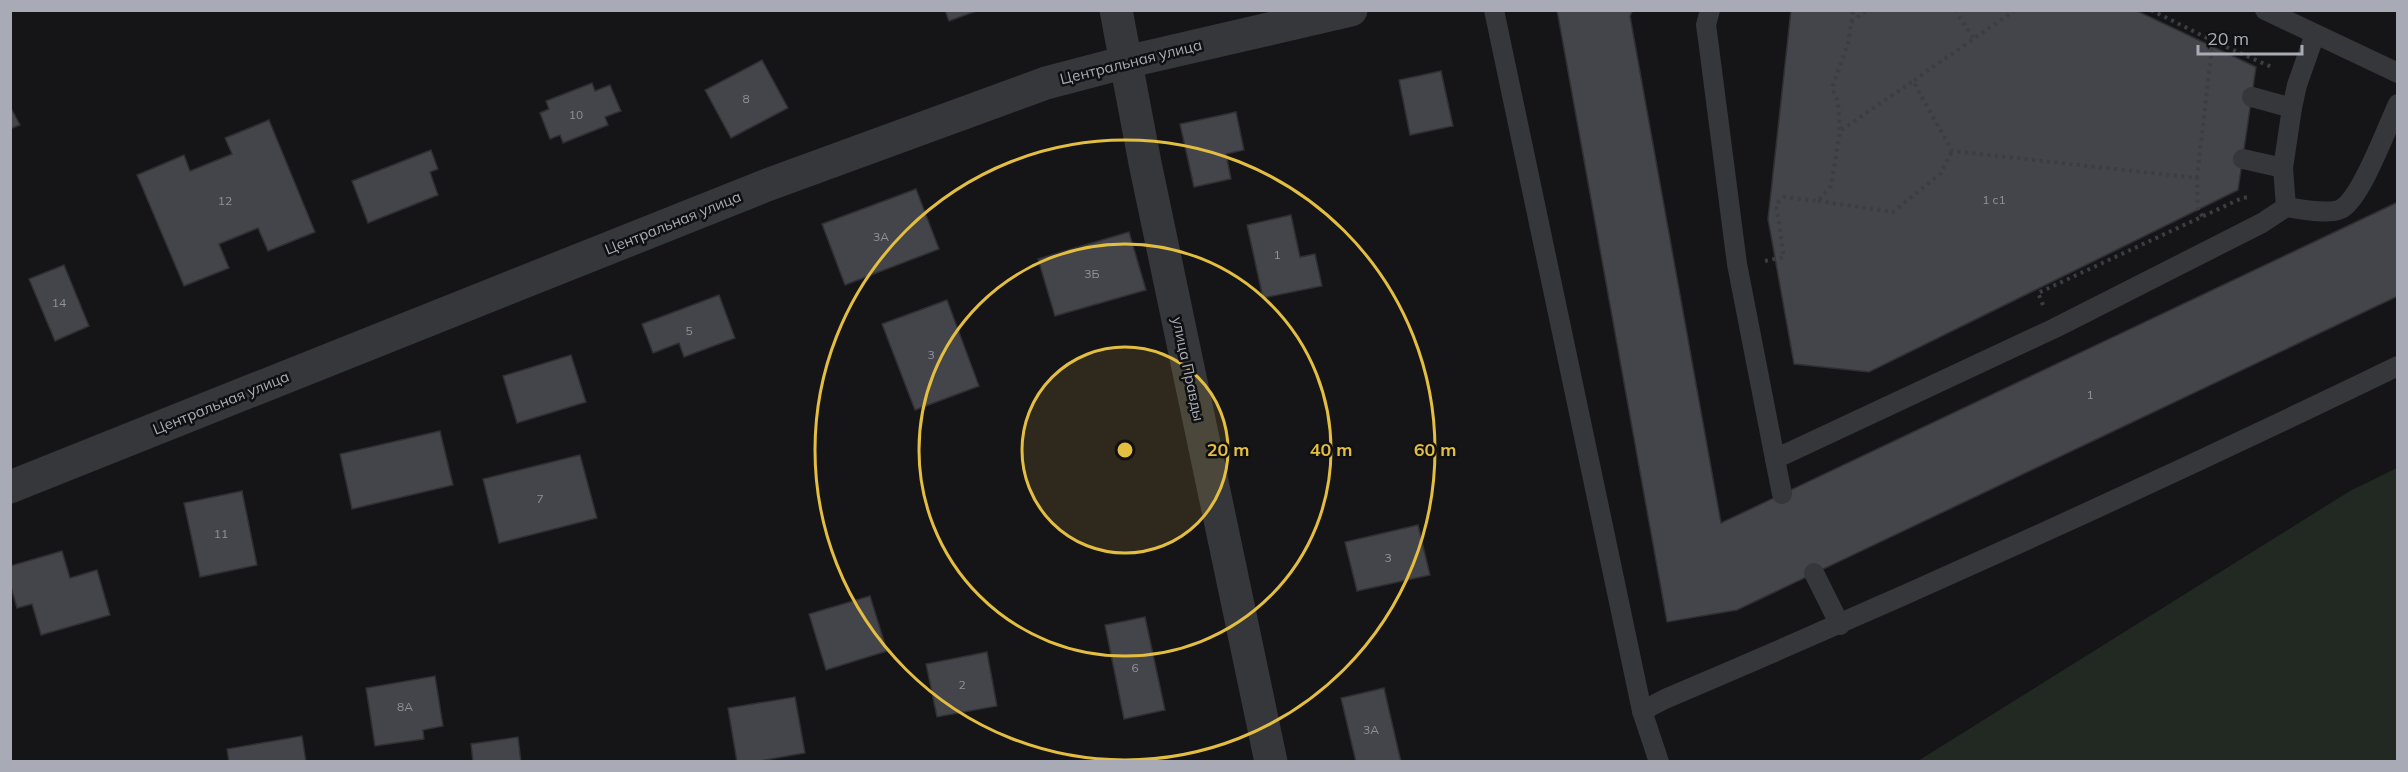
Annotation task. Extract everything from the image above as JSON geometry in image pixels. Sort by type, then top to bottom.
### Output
[{"type":"street","name":"улица Правды","points":[[1116,10],[1145,163],[1270,762]]},
{"type":"street","name":"Центральная улица","points":[[10,487],[767,185],[1046,83],[1126,62],[1351,10]]},
{"type":"lane","points":[[1494,10],[1642,711],[1659,762]]},
{"type":"lane","points":[[1710,10],[1706,25],[1737,264],[1782,494]]},
{"type":"lane","points":[[2265,10],[2397,73]]},
{"type":"lane","points":[[2286,207],[2283,168],[2292,108],[2297,85],[2315,34]]},
{"type":"lane","points":[[2252,97],[2292,108]]},
{"type":"lane","points":[[1775,459],[2055,328],[2262,223],[2286,207],[2318,211],[2341,209],[2357,194],[2397,104]]},
{"type":"lane","points":[[2243,159],[2283,168]]},
{"type":"lane","points":[[1642,711],[1665,699],[1840,625],[2191,466],[2397,366]]},
{"type":"lane","points":[[1814,573],[1840,625]]},
{"type":"path","points":[[1818,201],[1831,186],[1840,131],[1838,102],[1832,88],[1848,44],[1853,10]]},
{"type":"path","points":[[1851,22],[1867,10]]},
{"type":"path","points":[[1955,10],[1974,39]]},
{"type":"path","points":[[1840,131],[2015,10]]},
{"type":"path","points":[[2151,10],[2256,61]]},
{"type":"path","points":[[2203,217],[2198,210],[2197,178],[2212,46],[2215,42]]},
{"type":"path","points":[[1913,81],[1952,151]]},
{"type":"path","points":[[1952,151],[2197,178]]},
{"type":"path","points":[[1764,261],[1784,257],[1776,204],[1784,197],[1893,212],[1941,173],[1952,151]]},
{"type":"path","points":[[2038,293],[2242,198]]},
{"type":"shaded area","points":[[2397,468],[2397,761],[1918,761],[2350,491]]},
{"type":"building","points":[[945,10],[979,10],[949,21]]},
{"type":"building","points":[[1557,10],[1633,10],[1630,16],[1721,523],[2398,202],[2398,296],[1737,610],[1667,622]]},
{"type":"building","points":[[1791,10],[2135,10],[2256,67],[2238,190],[1869,372],[1794,364],[1768,219]]},
{"type":"building","points":[[762,60],[788,108],[731,138],[705,90]]},
{"type":"building","points":[[1441,71],[1453,126],[1410,135],[1399,80]]},
{"type":"building","points":[[592,83],[595,91],[610,85],[621,111],[605,117],[608,125],[563,143],[560,135],[550,139],[540,113],[549,109],[546,101]]},
{"type":"building","points":[[10,106],[20,125],[10,129]]},
{"type":"building","points":[[1236,112],[1244,150],[1226,154],[1231,179],[1194,187],[1180,124]]},
{"type":"building","points":[[269,120],[315,232],[268,251],[258,228],[219,244],[229,268],[184,286],[137,175],[184,155],[190,171],[232,154],[225,138]]},
{"type":"building","points":[[431,150],[438,169],[430,172],[438,195],[368,223],[352,181]]},
{"type":"building","points":[[916,189],[939,249],[845,285],[822,224]]},
{"type":"building","points":[[1291,215],[1300,257],[1315,254],[1322,286],[1263,298],[1247,225]]},
{"type":"building","points":[[1129,232],[1146,290],[1055,316],[1038,259]]},
{"type":"building","points":[[64,265],[89,326],[55,341],[29,279]]},
{"type":"building","points":[[719,295],[735,338],[684,357],[679,343],[653,353],[642,324]]},
{"type":"building","points":[[947,300],[979,386],[915,410],[882,324]]},
{"type":"building","points":[[571,355],[586,402],[517,423],[503,376]]},
{"type":"building","points":[[440,431],[453,485],[352,509],[340,454]]},
{"type":"building","points":[[580,455],[597,518],[499,543],[483,479]]},
{"type":"building","points":[[242,491],[257,565],[200,577],[184,503]]},
{"type":"building","points":[[1418,525],[1430,575],[1357,591],[1345,542]]},
{"type":"building","points":[[62,551],[70,578],[97,570],[110,615],[41,635],[32,604],[17,608],[10,584],[10,566]]},
{"type":"building","points":[[870,596],[887,651],[826,670],[809,614]]},
{"type":"building","points":[[1145,617],[1165,710],[1124,719],[1105,625]]},
{"type":"building","points":[[987,652],[997,706],[937,717],[926,664]]},
{"type":"building","points":[[435,676],[443,726],[423,730],[424,739],[375,746],[366,688]]},
{"type":"building","points":[[1384,688],[1401,762],[1356,762],[1341,698]]},
{"type":"building","points":[[795,697],[805,753],[754,762],[737,762],[728,708]]},
{"type":"building","points":[[302,736],[306,762],[229,762],[227,749]]},
{"type":"building","points":[[518,737],[521,762],[473,762],[471,744]]}]
